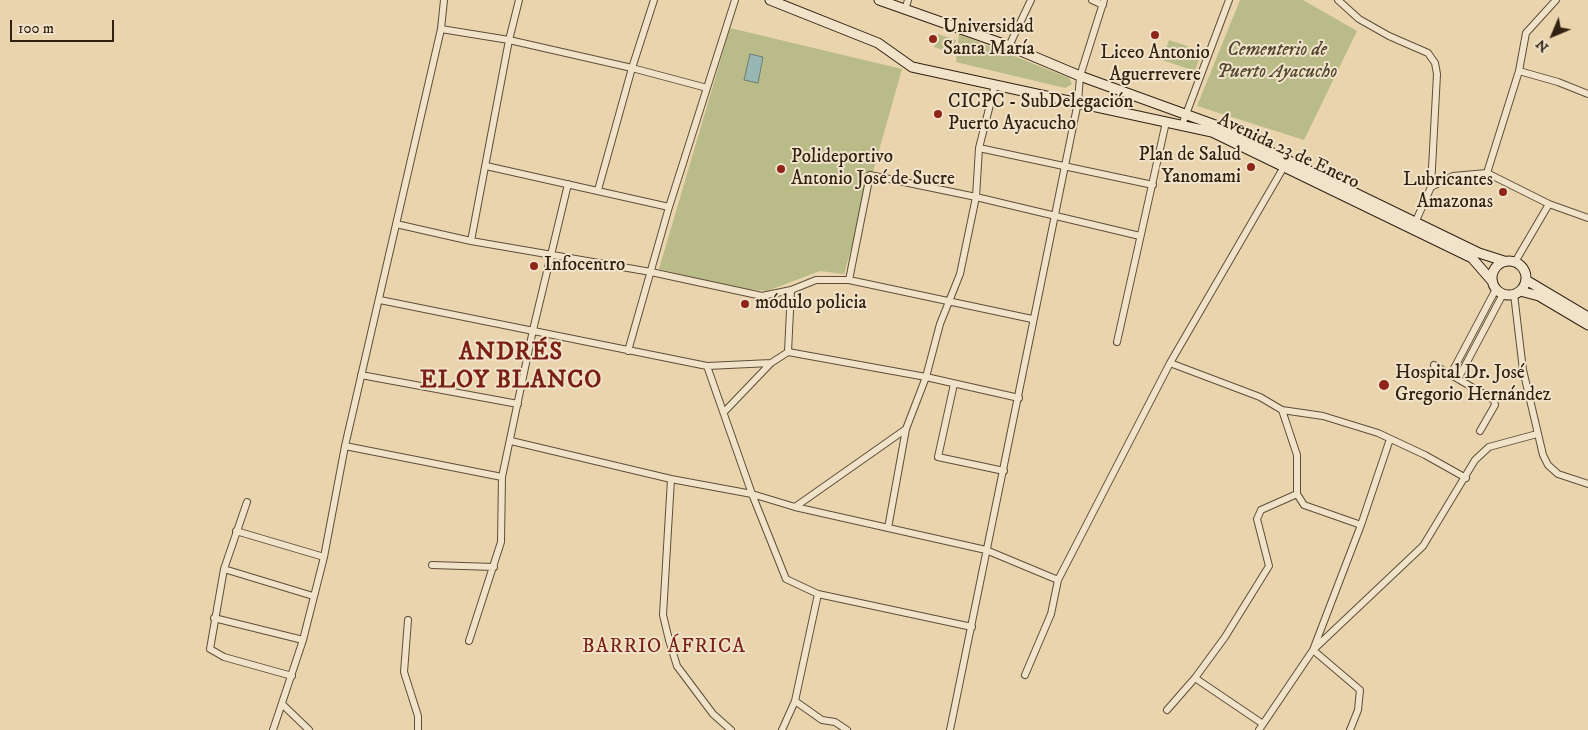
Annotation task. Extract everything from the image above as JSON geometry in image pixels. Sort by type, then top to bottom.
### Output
[{"type":"main road","name":"Avenida 23 de Enero","points":[[770,0],[878,43],[912,67],[1212,132],[1286,163],[1479,253],[1504,262],[1515,262]]},
{"type":"main road","name":"Avenida 23 de Enero","points":[[879,0],[1009,46],[1080,76],[1215,126],[1472,258],[1497,288]]},
{"type":"main road","points":[[1504,262],[1493,271],[1497,288],[1539,296],[1588,325]]},
{"type":"main road","points":[[1515,262],[1524,269],[1526,280],[1517,293]]},
{"type":"main road","points":[[1526,280],[1588,317]]},
{"type":"street","points":[[273,730],[303,640],[324,557],[345,446],[380,300],[440,29],[444,0]]},
{"type":"street","points":[[471,241],[509,40],[520,0]]},
{"type":"street","points":[[598,190],[632,68],[654,0]]},
{"type":"street","points":[[628,351],[669,207],[735,0]]},
{"type":"street","points":[[905,10],[908,0]]},
{"type":"street","points":[[1009,46],[1031,0]]},
{"type":"street","points":[[950,730],[1019,398],[1032,319],[1078,102],[1080,76],[1103,2],[1092,0]]},
{"type":"street","points":[[1182,125],[1229,0]]},
{"type":"street","points":[[1338,0],[1358,19],[1389,36],[1428,53],[1435,63],[1437,74],[1431,186],[1415,223]]},
{"type":"street","points":[[1487,173],[1519,71],[1526,33],[1556,0]]},
{"type":"street","points":[[440,29],[509,40],[632,68],[707,88]]},
{"type":"street","points":[[1519,71],[1558,82],[1588,94]]},
{"type":"street","points":[[888,528],[906,430],[926,377],[948,300],[960,274],[976,197],[979,148],[995,85]]},
{"type":"street","points":[[1117,342],[1166,122]]},
{"type":"street","points":[[979,148],[1153,184]]},
{"type":"street","points":[[1024,675],[1051,614],[1058,580],[1170,363],[1286,163]]},
{"type":"street","points":[[486,166],[669,207]]},
{"type":"street","points":[[1431,186],[1453,176],[1487,173],[1549,204],[1588,218]]},
{"type":"street","points":[[848,280],[870,175],[976,197],[1140,236]]},
{"type":"street","points":[[469,641],[501,542],[502,477],[533,330],[568,184]]},
{"type":"street","points":[[1515,262],[1549,204]]},
{"type":"street","points":[[396,224],[471,241],[651,272],[762,296],[791,290],[816,280],[848,280],[1032,319]]},
{"type":"street","points":[[1451,374],[1497,288]]},
{"type":"street","points":[[1458,379],[1497,288]]},
{"type":"street","points":[[788,352],[791,290]]},
{"type":"street","points":[[1517,293],[1523,370],[1542,455],[1548,465],[1558,474],[1588,484]]},
{"type":"street","points":[[380,300],[707,366],[771,363]]},
{"type":"street","points":[[725,411],[771,363],[788,352],[926,377],[1019,398]]},
{"type":"street","points":[[1170,363],[1260,397],[1282,410],[1324,416],[1390,439],[1466,478]]},
{"type":"street","points":[[1434,365],[1494,400],[1495,405],[1480,431]]},
{"type":"street","points":[[707,366],[725,411],[752,494],[786,579],[818,594],[972,627]]},
{"type":"street","points":[[361,375],[518,404]]},
{"type":"street","points":[[954,384],[938,457],[1004,471]]},
{"type":"street","points":[[1282,410],[1297,455],[1297,494],[1304,505],[1361,525]]},
{"type":"street","points":[[795,507],[906,430]]},
{"type":"street","points":[[1195,678],[1261,727],[1313,650],[1422,546],[1476,460],[1489,447],[1537,434]]},
{"type":"street","points":[[1313,650],[1361,525],[1390,439]]},
{"type":"street","points":[[511,441],[671,480],[752,494],[795,507],[986,550],[1058,580]]},
{"type":"street","points":[[345,446],[502,477]]},
{"type":"street","points":[[671,480],[663,615],[677,666],[714,714],[731,730]]},
{"type":"street","points":[[1167,710],[1195,678],[1225,637],[1269,566],[1257,519],[1261,510],[1297,494]]},
{"type":"street","points":[[247,502],[224,569],[210,649],[224,657],[292,676]]},
{"type":"street","points":[[236,531],[324,557]]},
{"type":"street","points":[[432,565],[494,567]]},
{"type":"street","points":[[224,569],[313,596]]},
{"type":"street","points":[[782,730],[795,701],[818,594]]},
{"type":"street","points":[[214,618],[303,640]]},
{"type":"street","points":[[408,620],[404,672],[418,716],[418,730]]},
{"type":"street","points":[[1313,650],[1360,690],[1358,710],[1350,730]]},
{"type":"street","points":[[795,701],[822,720],[835,722],[847,730]]},
{"type":"street","points":[[282,704],[309,730]]},
{"type":"green space","name":"Cementerio de Puerto Ayacucho","points":[[1240,0],[1303,0],[1357,31],[1304,140],[1197,106]]},
{"type":"green space","name":"Polideportivo Antonio José de Sucre","points":[[730,28],[902,69],[844,274],[820,271],[767,291],[737,288],[659,269]]},
{"type":"green space","points":[[938,34],[956,40],[952,53],[934,47]]},
{"type":"green space","points":[[959,34],[1069,78],[1072,84],[1065,88],[956,62]]},
{"type":"green space","points":[[1169,40],[1202,51],[1195,71],[1162,60]]},
{"type":"water","points":[[750,54],[763,57],[758,83],[744,80]]},
{"type":"place","name":"Liceo Antonio Aguerrevere","points":[[1155,35]]},
{"type":"place","name":"Universidad Santa María","points":[[933,39]]},
{"type":"place","name":"CICPC - SubDelegación Puerto Ayacucho","points":[[938,114]]},
{"type":"place","name":"Plan de Salud Yanomami","points":[[1251,167]]},
{"type":"place","name":"Polideportivo Antonio José de Sucre","points":[[781,169]]},
{"type":"place","name":"Lubricantes Amazonas","points":[[1503,192]]},
{"type":"place","name":"Infocentro","points":[[534,266]]},
{"type":"place","name":"módulo policia","points":[[745,304]]},
{"type":"place","name":"Hospital Dr. José Gregorio Hernández","points":[[1384,385]]},
{"type":"district","name":"ANDRÉS ELOY BLANCO","points":[[511,368]]},
{"type":"district","name":"BARRIO ÁFRICA","points":[[664,648]]}]
